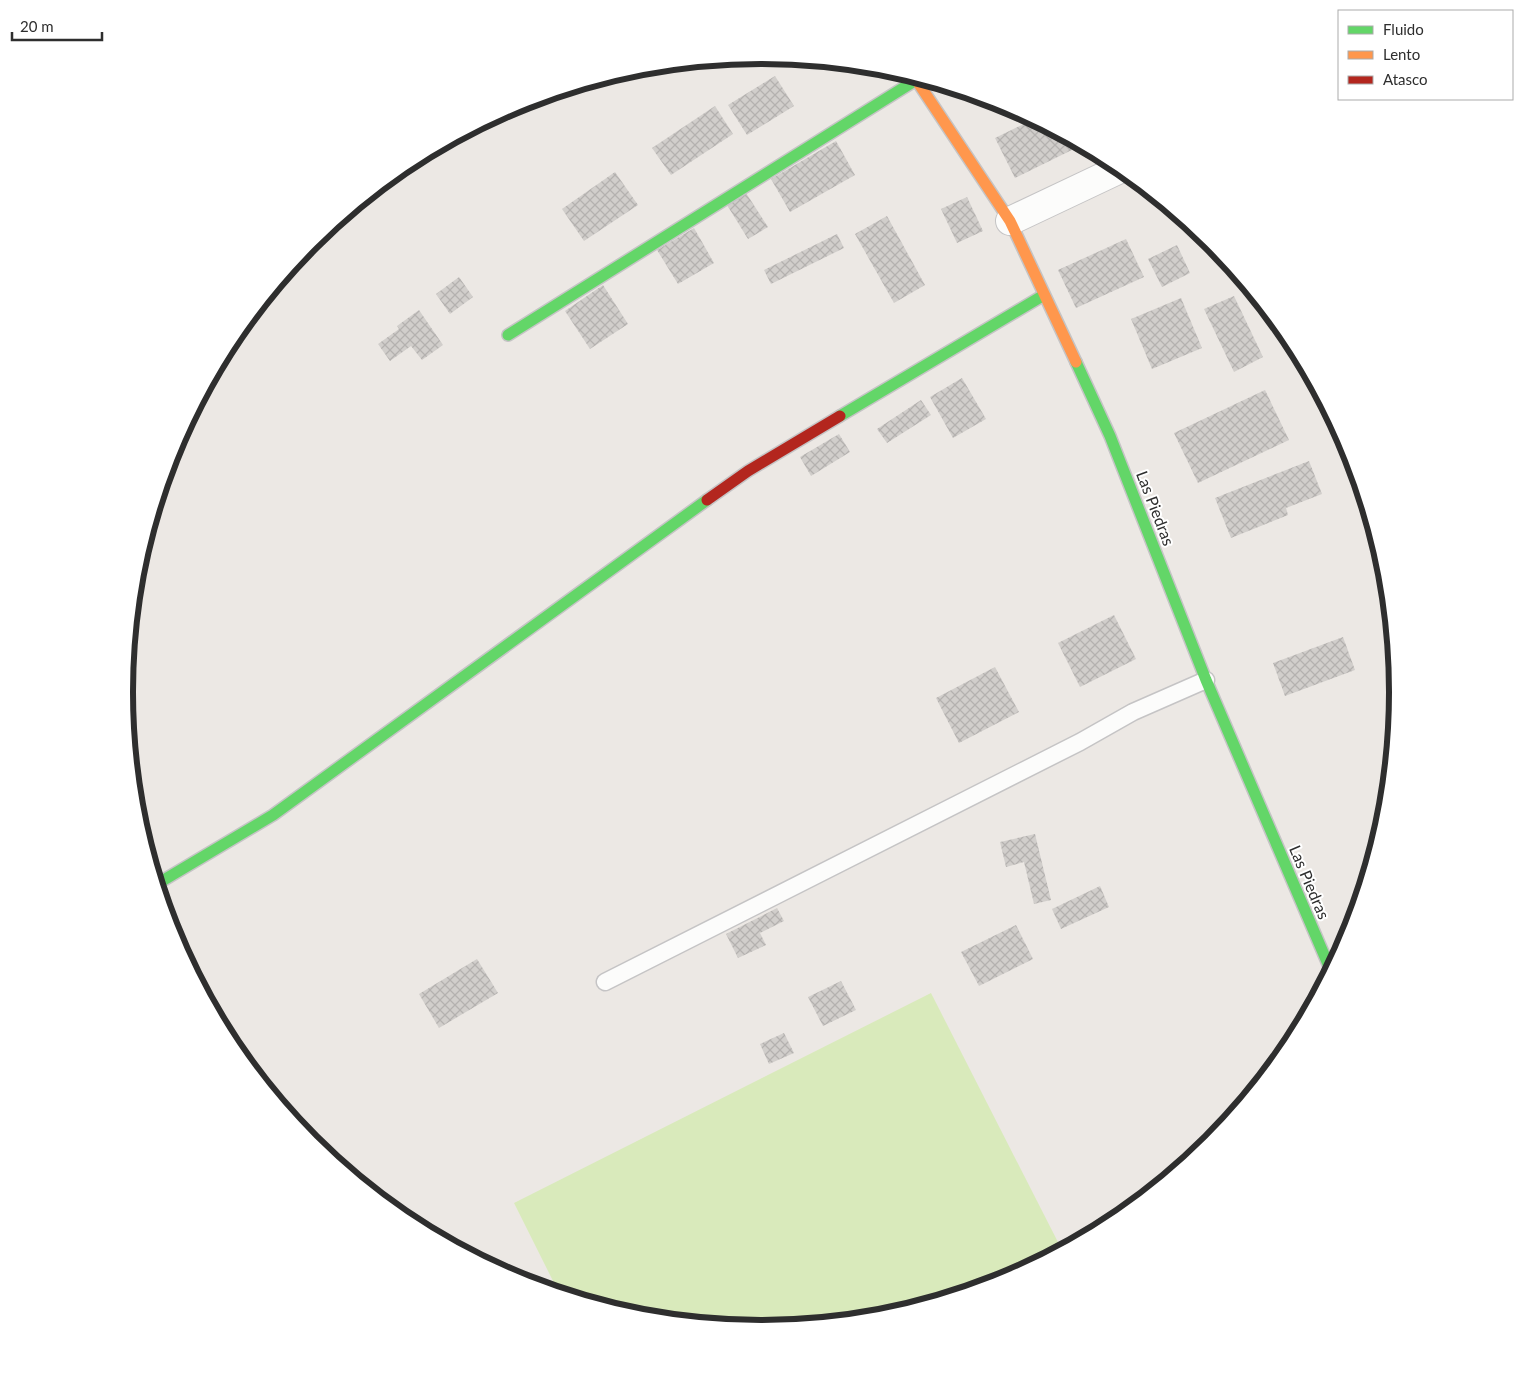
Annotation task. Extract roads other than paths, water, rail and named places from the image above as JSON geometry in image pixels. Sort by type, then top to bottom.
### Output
[{"type":"street","points":[[508,335],[909,82]]},
{"type":"street","name":"Las Piedras","points":[[919,84],[1010,221],[1110,436],[1206,680],[1328,964]]},
{"type":"street","points":[[1010,221],[1114,172]]},
{"type":"street","points":[[163,880],[273,814],[748,471],[1044,295]]},
{"type":"lane","points":[[605,982],[1071,746],[1133,712],[1206,680]]}]
